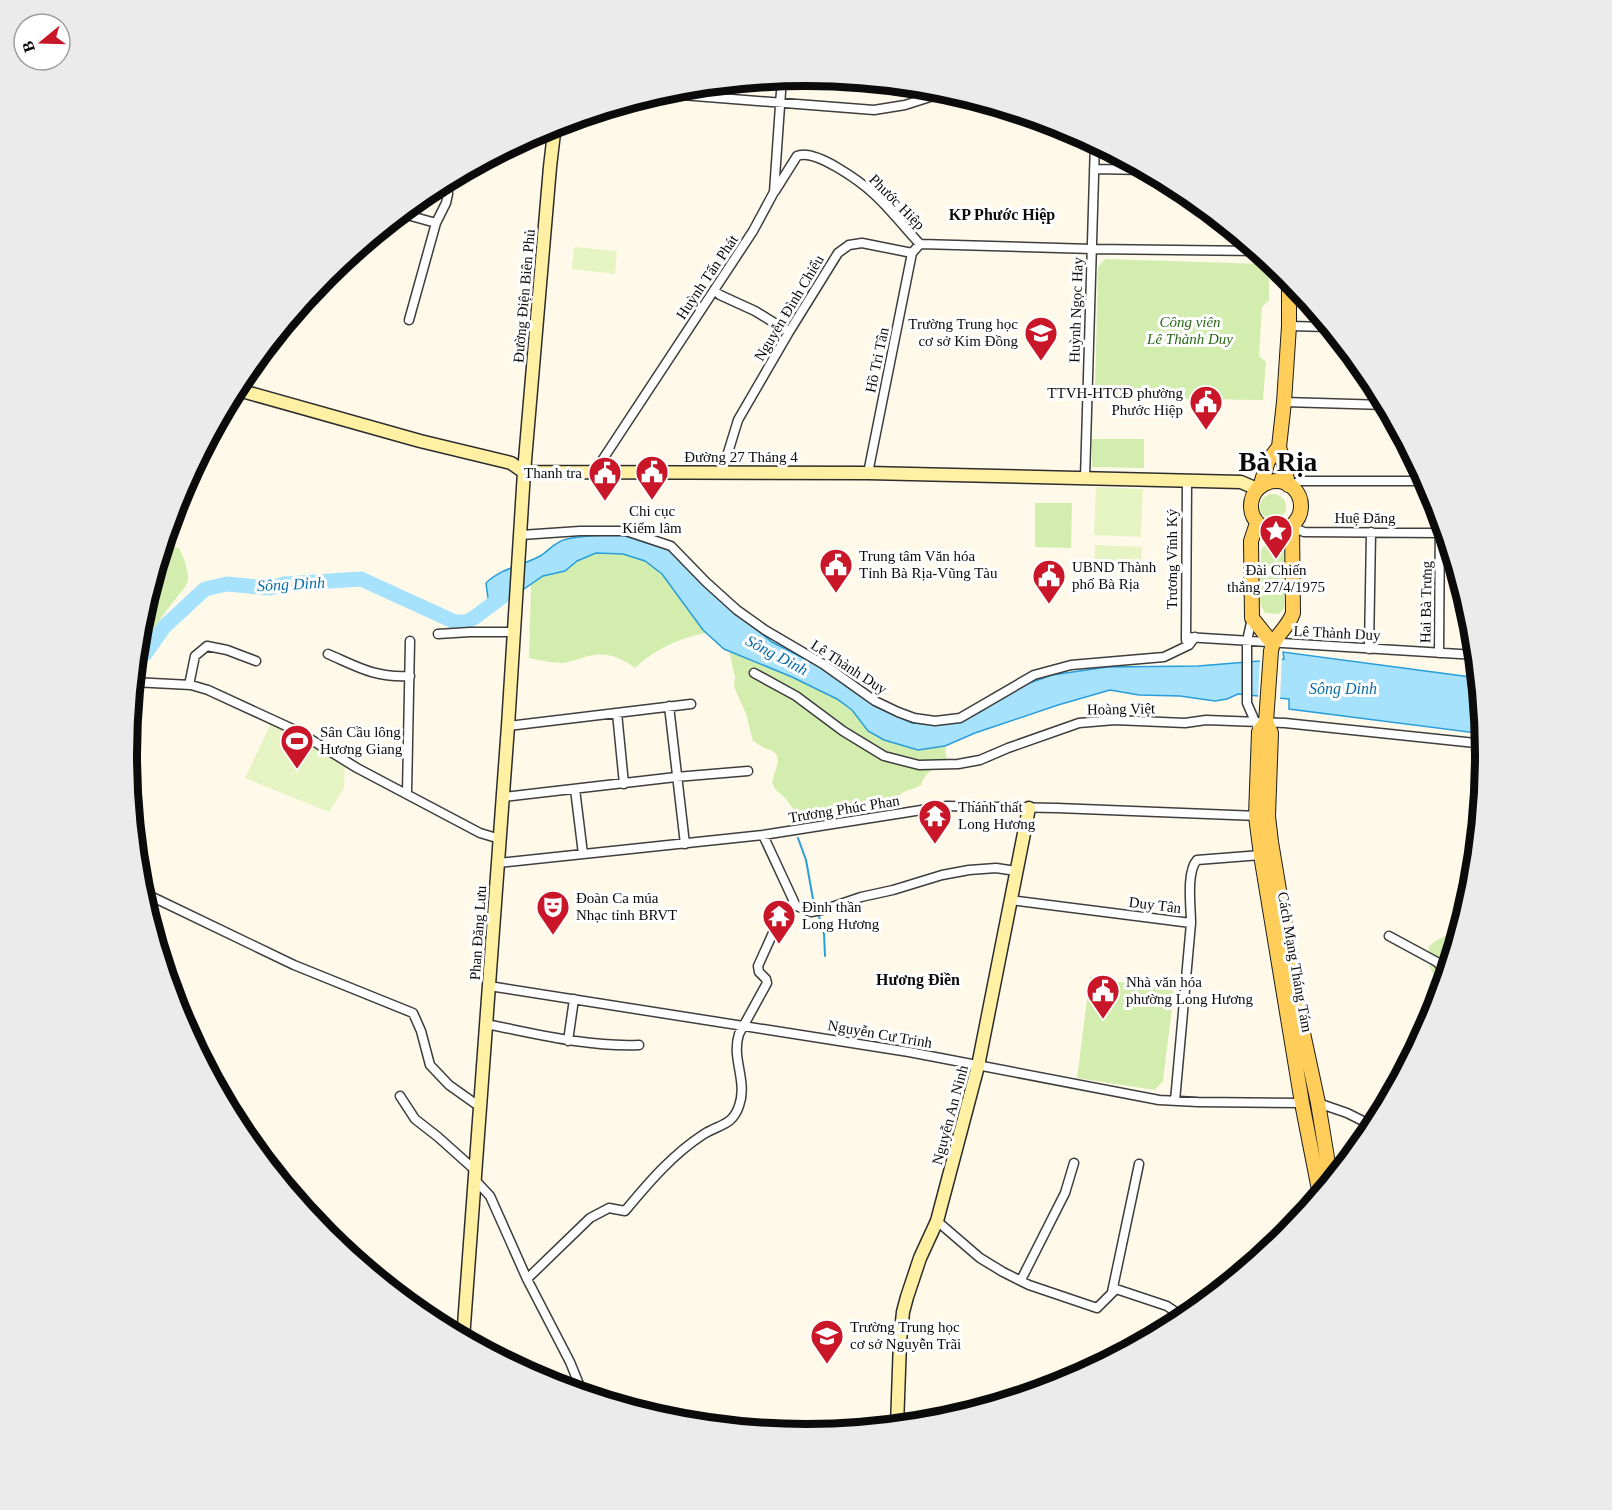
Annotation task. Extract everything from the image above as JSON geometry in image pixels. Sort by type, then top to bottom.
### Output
[{"type":"main road","points":[[1289,292],[1284,402],[1279,447],[1291,487]]},
{"type":"main road","points":[[1258,488],[1274,481],[1291,487],[1298,495],[1300,503],[1300,511],[1292,525],[1278,531],[1271,530],[1263,528],[1253,517],[1251,502],[1268,461],[1279,447]]},
{"type":"main road","points":[[1257,523],[1251,541],[1252,618],[1272,647],[1291,621],[1293,613],[1292,525]]},
{"type":"main road","name":"Cách Mạng Tháng Tám","points":[[1272,647],[1267,705],[1260,725],[1261,855],[1302,1103],[1318,1185]]},
{"type":"main road","name":"Cách Mạng Tháng Tám","points":[[1262,816],[1272,853],[1329,1172]]},
{"type":"main road","points":[[1302,1103],[1318,1103]]},
{"type":"street","name":"Huỳnh Tấn Phát","points":[[601,472],[603,459],[753,231],[774,192],[781,87]]},
{"type":"street","points":[[691,96],[874,110],[904,105],[930,97]]},
{"type":"street","name":"Đường Điện Biên Phủ","points":[[521,532],[524,472],[554,135]]},
{"type":"street","name":"Huỳnh Ngọc Hay","points":[[1085,478],[1095,152]]},
{"type":"street","name":"Phước Hiệp","points":[[774,192],[797,156],[806,154],[824,160],[873,194],[920,244]]},
{"type":"street","points":[[1094,169],[1131,170]]},
{"type":"street","points":[[409,320],[436,223],[446,203],[448,189]]},
{"type":"street","points":[[410,216],[436,223]]},
{"type":"street","name":"Nguyễn Đình Chiểu","points":[[722,472],[738,420],[838,253],[849,245],[862,243],[912,253]]},
{"type":"street","points":[[912,253],[920,244],[1246,251]]},
{"type":"street","name":"Hồ Tri Tân","points":[[868,473],[912,253]]},
{"type":"street","points":[[714,290],[789,332]]},
{"type":"street","points":[[1288,326],[1320,327]]},
{"type":"street","name":"Đường 27 Tháng 4","points":[[244,392],[420,441],[511,463],[524,472],[868,473],[1241,482],[1258,488]]},
{"type":"street","points":[[1284,402],[1377,405]]},
{"type":"street","name":"Trương Vĩnh Ký","points":[[1186,481],[1186,637]]},
{"type":"street","points":[[1291,487],[1300,481],[1416,481]]},
{"type":"street","name":"Huệ Đăng","points":[[1292,525],[1304,532],[1437,532]]},
{"type":"street","name":"Lê Thành Duy","points":[[521,532],[626,531],[671,546],[737,610],[765,630],[823,664],[875,701],[898,712],[935,721],[960,717],[1034,675],[1071,665],[1164,657],[1186,646],[1196,637]]},
{"type":"street","name":"Phan Đăng Lưu","points":[[464,1330],[521,532]]},
{"type":"street","points":[[1369,649],[1371,532]]},
{"type":"street","name":"Hai Bà Trưng","points":[[1439,653],[1440,540]]},
{"type":"street","points":[[1247,644],[1252,618]]},
{"type":"street","points":[[438,634],[514,631]]},
{"type":"street","points":[[1186,637],[1186,646]]},
{"type":"street","name":"Lê Thành Duy","points":[[1186,637],[1272,647],[1369,649],[1468,655]]},
{"type":"street","points":[[407,793],[410,641]]},
{"type":"street","name":"Cách Mạng Tháng Tám","points":[[1247,644],[1247,703],[1260,725]]},
{"type":"street","points":[[189,685],[195,656],[207,646],[227,650],[256,661]]},
{"type":"street","points":[[328,654],[373,674],[394,677],[410,676]]},
{"type":"street","name":"Hoàng Việt","points":[[754,673],[796,696],[843,731],[884,756],[919,765],[958,764],[980,760],[1079,723],[1116,720],[1185,723],[1206,720],[1260,725],[1296,724],[1475,743]]},
{"type":"street","points":[[141,682],[189,685],[208,690],[288,726],[357,768],[480,832],[500,839]]},
{"type":"street","points":[[508,726],[691,704]]},
{"type":"street","points":[[669,706],[685,844]]},
{"type":"street","points":[[617,713],[624,784]]},
{"type":"street","points":[[503,797],[748,771]]},
{"type":"street","points":[[575,789],[582,854]]},
{"type":"street","name":"Trương Phúc Phan","points":[[498,863],[763,836],[947,807],[1262,816]]},
{"type":"street","name":"Nguyễn An Ninh","points":[[897,1418],[903,1312],[921,1258],[937,1221],[978,1066],[1029,808]]},
{"type":"street","points":[[763,836],[796,906]]},
{"type":"street","points":[[1191,923],[1191,872],[1197,860],[1261,855]]},
{"type":"street","points":[[527,1279],[590,1218],[609,1208],[625,1211],[674,1156],[706,1133],[730,1122],[736,1114],[741,1098],[737,1042],[768,983],[759,972],[758,966],[787,907],[792,904],[811,912],[942,875],[996,868],[1016,871]]},
{"type":"street","points":[[152,897],[294,965],[414,1013],[430,1065],[449,1085],[480,1107]]},
{"type":"street","name":"Duy Tân","points":[[1010,900],[1191,923],[1175,1101]]},
{"type":"street","points":[[1389,936],[1437,962],[1441,966]]},
{"type":"street","name":"Nguyễn Cư Trinh","points":[[489,986],[909,1052],[1159,1100],[1302,1103]]},
{"type":"street","points":[[568,1041],[574,999]]},
{"type":"street","points":[[486,1024],[568,1041],[616,1046],[639,1045]]},
{"type":"street","points":[[400,1096],[415,1119],[438,1137],[476,1175],[490,1196],[527,1279],[570,1362],[578,1384]]},
{"type":"street","points":[[1318,1103],[1366,1122]]},
{"type":"street","points":[[1021,1280],[1065,1193],[1074,1162]]},
{"type":"street","points":[[1112,1293],[1139,1164]]},
{"type":"street","points":[[937,1221],[980,1258],[1050,1293],[1097,1308],[1116,1289],[1167,1306],[1177,1313]]},
{"type":"green space","points":[[574,247],[617,251],[615,274],[572,269]]},
{"type":"green space","name":"Công viên Lê Thành Duy","points":[[1105,259],[1260,264],[1269,273],[1269,300],[1262,307],[1259,356],[1266,362],[1263,400],[1095,394],[1098,267]]},
{"type":"green space","points":[[1092,439],[1144,439],[1144,468],[1092,467]]},
{"type":"green space","points":[[1096,487],[1143,489],[1141,537],[1094,535]]},
{"type":"green space","points":[[1273,494],[1282,498],[1286,507],[1282,516],[1273,520],[1264,516],[1260,507],[1264,498]]},
{"type":"green space","points":[[1035,503],[1072,503],[1071,548],[1035,547]]},
{"type":"green space","points":[[1275,541],[1282,544],[1285,550],[1284,608],[1279,614],[1265,613],[1260,604],[1261,550],[1266,543]]},
{"type":"green space","points":[[1095,545],[1142,547],[1141,571],[1094,569]]},
{"type":"green space","points":[[175,547],[179,548],[184,559],[188,581],[147,639],[159,582],[168,557]]},
{"type":"green space","points":[[596,553],[623,554],[645,561],[662,574],[706,633],[668,645],[635,668],[621,659],[606,655],[562,663],[529,658],[531,584],[543,575],[565,571],[577,561]]},
{"type":"green space","points":[[729,651],[792,677],[837,699],[852,710],[868,731],[918,750],[945,746],[947,761],[929,772],[921,785],[901,794],[896,806],[803,823],[786,799],[775,789],[772,782],[778,762],[777,755],[753,741],[746,714],[734,687],[735,677]]},
{"type":"green space","name":"Sân Cầu lông Hương Giang","points":[[273,719],[345,763],[344,788],[329,812],[245,778]]},
{"type":"green space","points":[[1451,933],[1437,979],[1430,968],[1429,946]]},
{"type":"green space","points":[[1090,977],[1174,991],[1163,1081],[1155,1090],[1077,1078]]},
{"type":"water","name":"Sông Dinh","points":[[601,535],[622,535],[669,550],[733,611],[772,642],[823,668],[877,707],[912,723],[931,724],[959,721],[980,712],[1015,688],[1052,675],[1107,667],[1198,666],[1284,659],[1283,652],[1471,677],[1475,733],[1289,709],[1289,699],[1238,694],[1215,701],[1180,696],[1139,695],[1110,690],[975,733],[945,746],[918,750],[884,740],[868,731],[852,710],[837,699],[792,677],[724,649],[703,630],[662,574],[645,561],[623,554],[596,553],[577,561],[565,571],[543,576],[502,604],[488,598],[486,583],[492,578],[540,556],[559,542]]},
{"type":"pier","points":[[1280,653],[1282,653],[1280,701],[1258,699],[1260,658],[1281,656]]},
{"type":"waterway","name":"Sông Dinh","points":[[144,654],[164,627],[205,589],[227,584],[270,588],[284,584],[361,579],[455,622],[466,622],[475,617],[511,590]]},
{"type":"waterway","points":[[798,838],[806,860],[816,908]]},
{"type":"waterway","points":[[818,913],[824,934],[825,956]]},
{"type":"place","name":"Trường Trung học cơ sở Kim Đồng","points":[[1041,362]]},
{"type":"place","name":"TTVH-HTCĐ phường Phước Hiệp","points":[[1206,431]]},
{"type":"place","name":"Chi cục Kiểm lâm","points":[[652,501]]},
{"type":"place","name":"Thanh tra","points":[[605,502]]},
{"type":"place","name":"Đài Chiến thắng 27/4/1975","points":[[1276,560]]},
{"type":"place","name":"Trung tâm Văn hóa Tỉnh Bà Rịa-Vũng Tàu","points":[[836,594]]},
{"type":"place","name":"UBND Thành phố Bà Rịa","points":[[1049,605]]},
{"type":"place","name":"Sân Cầu lông Hương Giang","points":[[297,770]]},
{"type":"place","name":"Thánh thất Long Hương","points":[[935,845]]},
{"type":"place","name":"Đoàn Ca múa Nhạc tỉnh BRVT","points":[[553,936]]},
{"type":"place","name":"Đình thần Long Hương","points":[[779,945]]},
{"type":"place","name":"Nhà văn hóa phường Long Hương","points":[[1103,1020]]},
{"type":"place","name":"Trường Trung học cơ sở Nguyễn Trãi","points":[[827,1365]]},
{"type":"district","name":"KP Phước Hiệp","points":[[1002,214]]},
{"type":"district","name":"Bà Rịa","points":[[1278,462]]},
{"type":"district","name":"Hương Điền","points":[[918,979]]}]
